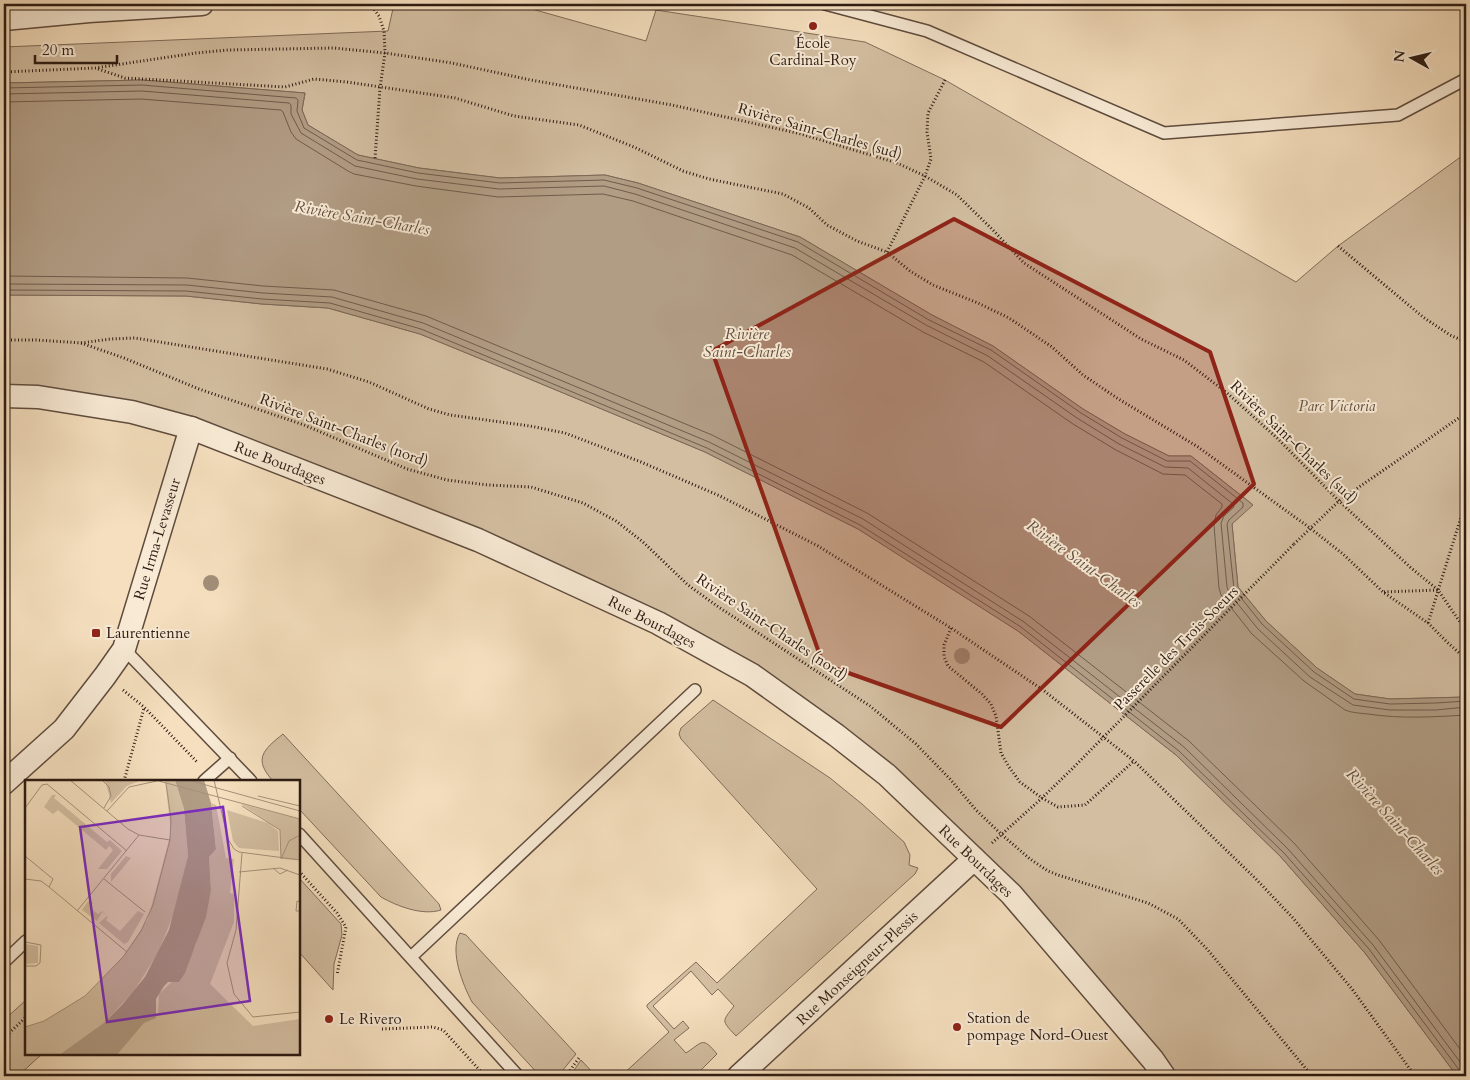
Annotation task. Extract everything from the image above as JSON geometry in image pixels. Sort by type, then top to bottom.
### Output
[{"type":"street","points":[[4,19],[89,11],[202,4]]},
{"type":"street","name":"Rue Bourdages","points":[[4,396],[38,398],[132,412],[191,428],[478,540],[658,623],[752,675],[836,735],[887,775],[1011,894],[1153,1060],[1164,1076]]},
{"type":"street","name":"Rue Irma-Levasseur","points":[[4,783],[64,729],[106,676],[124,649],[191,428]]},
{"type":"street","name":"Rue Monseigneur-Plessis","points":[[739,1076],[974,859]]},
{"type":"lane","points":[[824,4],[928,31],[1164,133],[1398,115],[1466,79]]},
{"type":"lane","points":[[124,649],[250,780]]},
{"type":"lane","points":[[411,957],[695,690]]},
{"type":"lane","points":[[207,778],[230,758]]},
{"type":"lane","points":[[300,835],[518,1076]]},
{"type":"lane","points":[[4,962],[25,942]]},
{"type":"path","points":[[370,4],[378,16],[384,32],[385,53],[380,88],[375,159]]},
{"type":"path","name":"Rivière Saint-Charles (sud)","points":[[4,72],[95,68],[228,50],[334,48],[385,53],[452,63],[531,80],[672,105],[801,134],[888,161],[925,176],[957,195],[1024,263],[1142,339],[1184,360],[1227,393],[1277,438],[1339,501],[1410,567],[1438,590],[1466,628]]},
{"type":"path","points":[[95,68],[125,78],[285,87],[314,79],[455,98],[514,116],[579,125],[634,147],[683,171],[709,179],[783,194],[809,208],[827,226],[857,241],[887,252],[910,271],[933,285],[1009,318],[1052,347],[1083,375],[1198,447],[1310,528],[1343,554],[1384,592],[1428,623],[1466,659]]},
{"type":"path","points":[[887,252],[925,176],[931,159],[927,132],[928,113],[945,80]]},
{"type":"path","points":[[1338,246],[1423,317],[1450,335],[1466,342]]},
{"type":"path","points":[[81,343],[135,338],[327,369],[369,382],[429,409],[450,415],[530,426],[565,433],[641,462],[720,496],[818,546],[951,628],[1043,690],[1134,762],[1241,865],[1292,918],[1352,989],[1415,1076]]},
{"type":"path","name":"Rivière Saint-Charles (nord)","points":[[4,340],[81,343],[124,358],[199,389],[304,425],[406,469],[447,480],[488,485],[531,487],[583,503],[616,521],[644,542],[688,585],[870,706],[916,744],[950,779],[976,810],[1030,859],[1048,871],[1148,903],[1178,919],[1207,949],[1312,1076]]},
{"type":"path","name":"Passerelle des Trois-Soeurs","points":[[1001,834],[1074,767],[1294,544],[1339,501],[1466,413]]},
{"type":"path","points":[[1428,623],[1466,501]]},
{"type":"path","points":[[1384,592],[1438,590]]},
{"type":"path","points":[[951,628],[944,646],[944,656],[948,666],[982,694],[991,704],[996,716],[1001,753],[1020,782],[1058,807],[1081,806],[1085,805],[1134,762]]},
{"type":"path","points":[[106,676],[144,707],[207,778]]},
{"type":"path","points":[[124,780],[144,707]]},
{"type":"path","points":[[300,872],[337,913],[346,927],[337,975]]},
{"type":"path","points":[[4,1038],[25,1018]]},
{"type":"path","points":[[382,1029],[433,1027],[444,1030],[485,1076]]},
{"type":"path","points":[[566,1076],[579,1058]]},
{"type":"highlighted area","points":[[954,219],[1210,352],[1254,484],[1001,727],[823,664],[712,351]]},
{"type":"green space","name":"Parc Victoria","points":[[394,4],[514,4],[646,41],[656,10],[865,42],[945,80],[1296,282],[1338,246],[1466,153],[1466,697],[1390,699],[1355,694],[1317,668],[1266,621],[1238,587],[1232,524],[1252,504],[1191,456],[1169,456],[1125,434],[1083,409],[993,346],[932,315],[800,237],[638,183],[605,175],[500,178],[419,168],[358,155],[308,125],[302,110],[305,93],[142,80],[4,83],[4,47],[388,31]]},
{"type":"green space","points":[[4,295],[186,296],[262,304],[328,308],[420,334],[705,452],[858,529],[1018,631],[1176,755],[1280,856],[1365,953],[1457,1076],[1164,1076],[887,775],[658,623],[191,428],[4,396]]},
{"type":"green space","points":[[713,700],[830,778],[862,804],[904,842],[910,855],[909,865],[918,868],[915,874],[736,1036],[725,1021],[725,1018],[734,1006],[718,989],[712,995],[691,971],[653,1006],[674,1029],[683,1021],[689,1028],[674,1040],[686,1053],[699,1044],[705,1043],[717,1054],[695,1076],[621,1076],[669,1032],[647,1005],[696,962],[717,983],[817,889],[681,739],[679,734],[681,728]]},
{"type":"green space","points":[[283,734],[439,904],[441,910],[434,912],[418,911],[394,904],[381,897],[300,810],[300,780],[272,780],[267,773],[262,761],[263,755],[270,745]]},
{"type":"green space","points":[[300,879],[341,924],[342,935],[334,964],[333,990],[300,953]]},
{"type":"green space","points":[[460,933],[466,935],[576,1054],[558,1076],[540,1076],[472,1002],[458,968],[456,949]]},
{"type":"green space","points":[[25,1001],[25,1055],[41,1055],[18,1076],[4,1076],[4,1020]]},
{"type":"green space","points":[[581,1060],[596,1076],[570,1076]]},
{"type":"water","name":"Rivière Saint-Charles","points":[[142,80],[305,93],[302,110],[308,125],[358,155],[419,168],[500,178],[605,175],[638,183],[800,237],[932,315],[993,346],[1083,409],[1125,434],[1169,456],[1191,456],[1253,505],[1232,524],[1238,587],[1266,621],[1317,668],[1355,694],[1390,699],[1466,697],[1466,1076],[1457,1076],[1365,953],[1280,856],[1176,755],[1018,631],[858,529],[705,452],[420,334],[328,308],[262,304],[186,296],[4,295],[4,83]]},
{"type":"place","name":"École Cardinal-Roy","points":[[813,26]]},
{"type":"place","name":"Laurentienne","points":[[96,633]]},
{"type":"place","name":"Le Rivero","points":[[329,1019]]},
{"type":"place","name":"Station de pompage Nord-Ouest","points":[[957,1027]]}]
